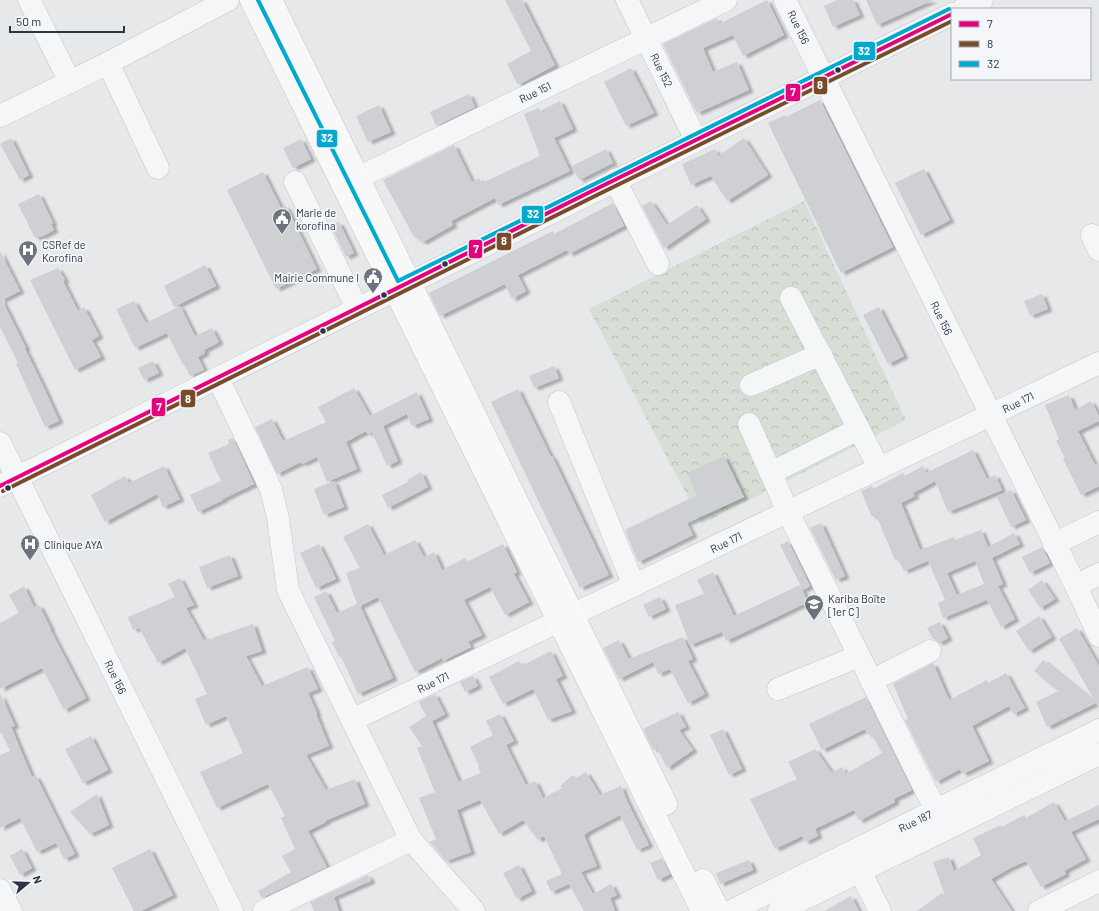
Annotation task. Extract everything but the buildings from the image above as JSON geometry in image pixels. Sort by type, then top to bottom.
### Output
[{"type":"main road","points":[[252,0],[351,181]]},
{"type":"main road","points":[[271,0],[351,181],[566,618],[702,911]]},
{"type":"main road","points":[[566,618],[719,911]]},
{"type":"street","points":[[29,0],[70,82]]},
{"type":"street","points":[[0,116],[108,63],[228,0]]},
{"type":"street","name":"Rue 152","points":[[627,0],[696,140]]},
{"type":"street","name":"Rue 151","points":[[351,181],[726,0]]},
{"type":"street","name":"Rue 156","points":[[785,0],[1076,586],[1099,636]]},
{"type":"street","points":[[965,8],[982,0]]},
{"type":"street","points":[[9,482],[402,285],[951,14]]},
{"type":"street","points":[[108,63],[158,168]]},
{"type":"street","points":[[615,180],[658,264]]},
{"type":"street","points":[[295,182],[357,308]]},
{"type":"street","points":[[791,298],[879,468]]},
{"type":"street","points":[[751,385],[820,354]]},
{"type":"street","name":"Rue 171","points":[[352,720],[1099,363]]},
{"type":"street","points":[[218,378],[271,489],[278,518],[288,590],[411,840],[474,911]]},
{"type":"street","points":[[559,402],[634,586]]},
{"type":"street","points":[[749,424],[788,512],[940,820]]},
{"type":"street","points":[[771,473],[859,429]]},
{"type":"street","name":"Rue 156","points":[[0,443],[9,482],[232,911]]},
{"type":"street","points":[[1054,544],[1099,522]]},
{"type":"street","points":[[1076,586],[1099,574]]},
{"type":"street","points":[[871,681],[930,651]]},
{"type":"street","points":[[778,689],[859,656]]},
{"type":"street","name":"Rue 187","points":[[778,911],[860,871],[940,820],[1099,730]]},
{"type":"street","name":"Rue 187","points":[[731,911],[940,820],[1099,754]]},
{"type":"street","points":[[264,911],[411,840]]},
{"type":"street","points":[[860,871],[880,911]]},
{"type":"street","points":[[1039,911],[1099,882]]},
{"type":"street","points":[[0,891],[11,911]]},
{"type":"green space","points":[[804,201],[906,420],[702,524],[589,309]]},
{"type":"transit line","name":"32","points":[[258,0],[398,281],[949,9]]},
{"type":"transit line","name":"7","points":[[0,486],[594,190],[951,14]]},
{"type":"transit line","name":"8","points":[[3,491],[597,195],[951,21]]},
{"type":"place","name":"Marie de korofina","points":[[282,235]]},
{"type":"place","name":"CSRef de Korofina","points":[[28,267]]},
{"type":"place","name":"Mairie Commune I","points":[[373,294]]},
{"type":"place","name":"Clinique AYA","points":[[30,561]]},
{"type":"place","name":"Kariba Boïte [1er C]","points":[[814,621]]}]
